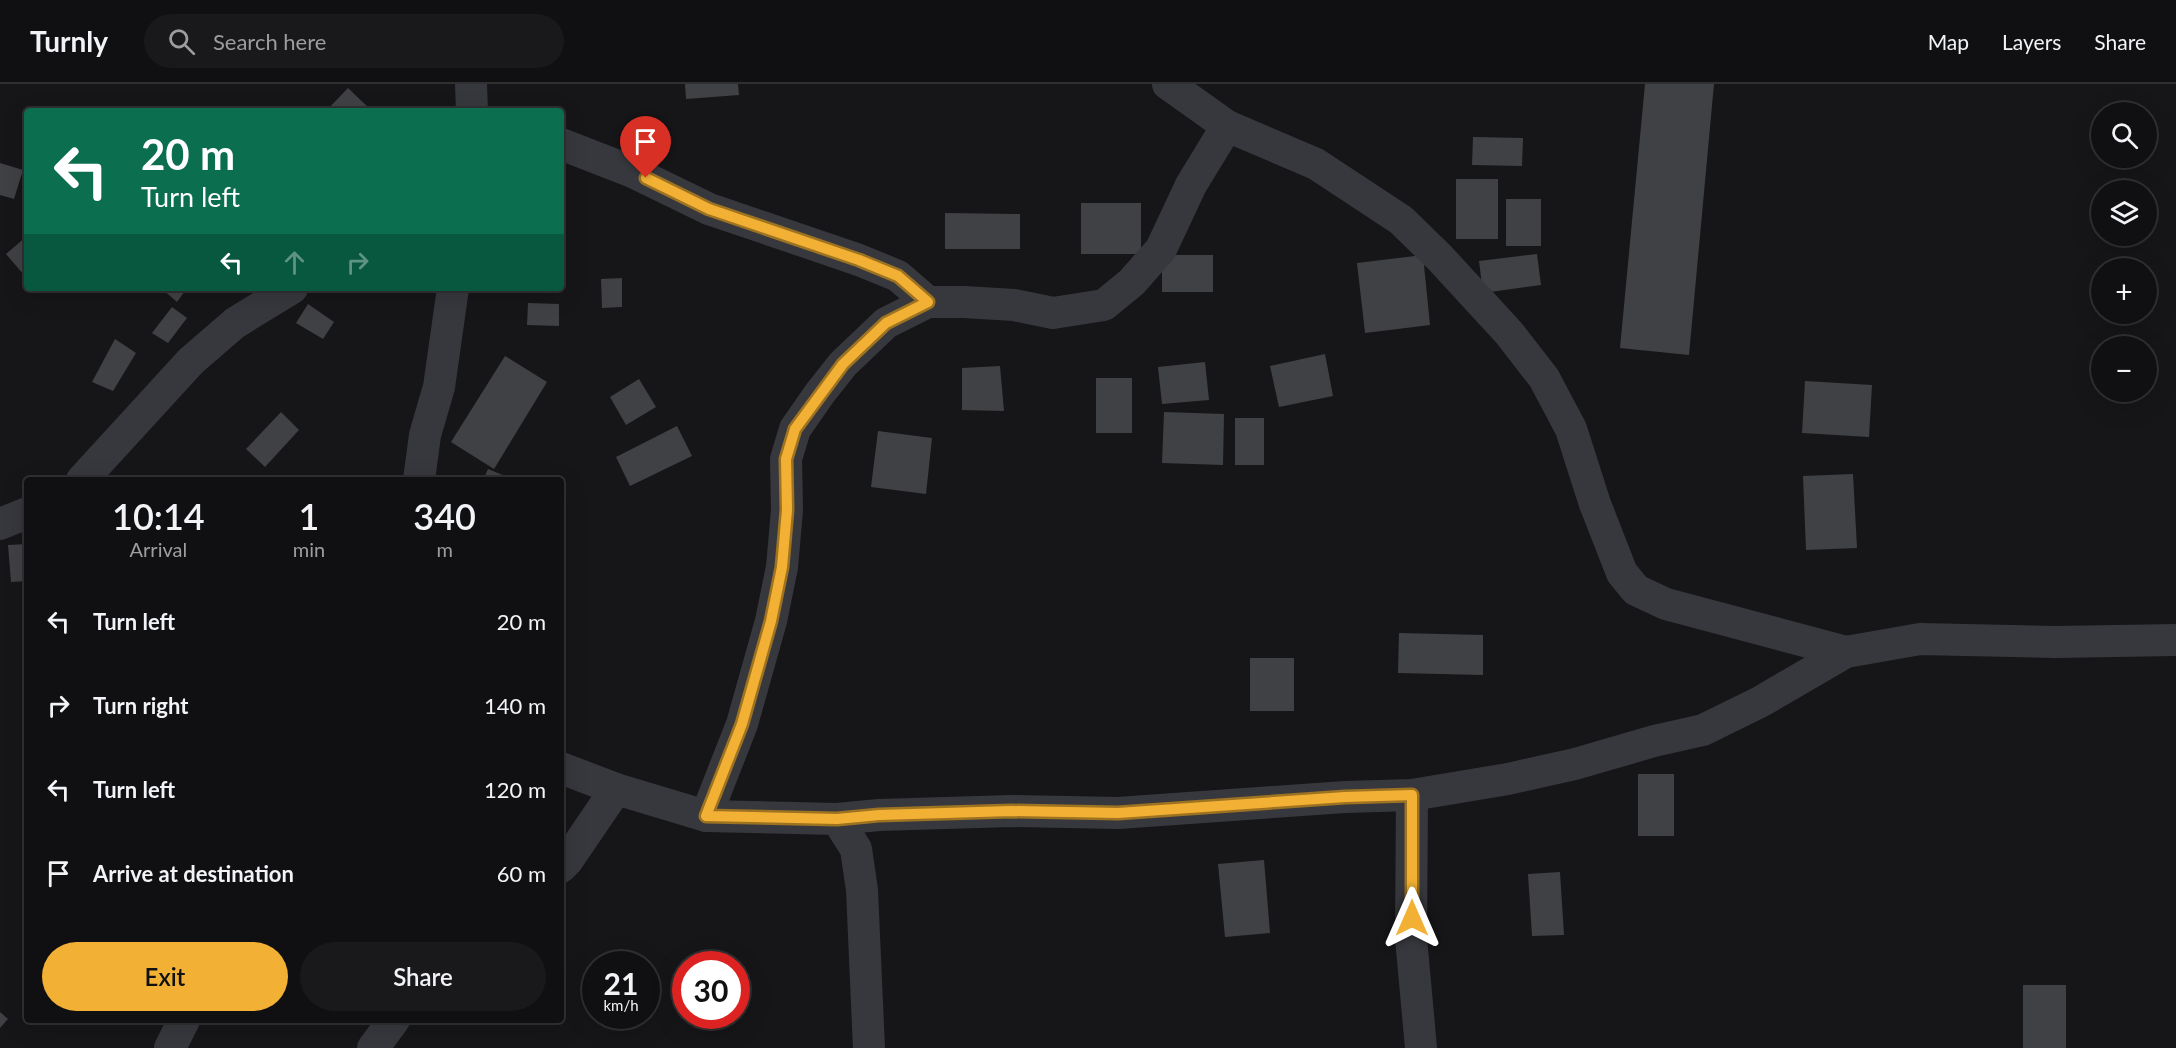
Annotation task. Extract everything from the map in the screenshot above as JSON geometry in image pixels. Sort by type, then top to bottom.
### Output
[{"type":"street","points":[[471,84],[472,108]]},
{"type":"street","points":[[1168,84],[1227,126],[1316,164],[1401,220],[1440,258],[1509,333],[1544,378],[1571,429],[1595,504],[1622,573],[1636,590],[1666,604],[1846,652]]},
{"type":"street","points":[[706,816],[742,724],[771,621],[782,567],[787,510],[786,459],[795,429],[843,364],[886,323],[928,302],[1014,305],[1053,313],[1104,305],[1132,282],[1161,249],[1191,185],[1227,126]]},
{"type":"street","points":[[564,145],[633,172],[709,209],[859,260],[898,276],[928,302]]},
{"type":"street","points":[[85,477],[190,361],[235,323],[287,291]]},
{"type":"street","points":[[418,477],[425,435],[439,387],[453,291]]},
{"type":"street","points":[[0,524],[24,514]]},
{"type":"street","points":[[564,769],[616,789],[706,816],[837,819],[879,815],[1011,811],[1118,813],[1345,797],[1412,795],[1564,767],[1703,730],[1760,702],[1846,652],[1920,639],[2055,642],[2176,639]]},
{"type":"street","points":[[564,864],[616,789]]},
{"type":"street","points":[[1412,795],[1412,938],[1421,1048]]},
{"type":"street","points":[[837,819],[856,849],[862,890],[869,1048]]},
{"type":"street","points":[[171,1048],[183,1023]]},
{"type":"street","points":[[373,1048],[392,1023]]},
{"type":"building","points":[[685,84],[738,84],[739,95],[686,99]]},
{"type":"building","points":[[1645,84],[1714,84],[1689,355],[1620,348]]},
{"type":"building","points":[[348,88],[369,108],[329,108]]},
{"type":"building","points":[[1473,137],[1523,138],[1522,166],[1472,165]]},
{"type":"building","points":[[0,163],[23,170],[14,199],[0,195]]},
{"type":"building","points":[[1456,179],[1498,179],[1498,239],[1456,239]]},
{"type":"building","points":[[1506,199],[1541,199],[1541,246],[1506,246]]},
{"type":"building","points":[[1081,203],[1141,203],[1141,254],[1081,254]]},
{"type":"building","points":[[945,213],[1020,214],[1020,249],[945,249]]},
{"type":"building","points":[[24,239],[24,275],[6,254]]},
{"type":"building","points":[[1537,254],[1541,285],[1483,293],[1479,261]]},
{"type":"building","points":[[1162,255],[1213,255],[1213,292],[1162,292]]},
{"type":"building","points":[[1423,255],[1430,325],[1365,333],[1357,263]]},
{"type":"building","points":[[622,278],[622,307],[602,308],[601,279]]},
{"type":"building","points":[[164,291],[185,291],[177,302]]},
{"type":"building","points":[[528,303],[559,304],[559,326],[527,325]]},
{"type":"building","points":[[308,304],[334,322],[323,339],[296,323]]},
{"type":"building","points":[[172,307],[187,318],[168,343],[152,333]]},
{"type":"building","points":[[115,339],[136,353],[113,391],[92,382]]},
{"type":"building","points":[[1325,354],[1333,396],[1279,407],[1270,366]]},
{"type":"building","points":[[505,356],[547,382],[494,469],[451,442]]},
{"type":"building","points":[[1205,362],[1209,400],[1162,404],[1158,367]]},
{"type":"building","points":[[1000,366],[1004,411],[962,410],[962,368]]},
{"type":"building","points":[[1096,378],[1132,378],[1132,433],[1096,433]]},
{"type":"building","points":[[639,379],[656,407],[626,425],[610,397]]},
{"type":"building","points":[[1805,381],[1872,385],[1869,437],[1802,433]]},
{"type":"building","points":[[281,412],[299,430],[265,467],[246,449]]},
{"type":"building","points":[[1164,412],[1224,414],[1223,465],[1162,463]]},
{"type":"building","points":[[1235,418],[1264,418],[1264,465],[1235,465]]},
{"type":"building","points":[[677,426],[692,456],[630,486],[616,457]]},
{"type":"building","points":[[878,431],[932,438],[926,494],[871,487]]},
{"type":"building","points":[[488,469],[508,477],[484,477]]},
{"type":"building","points":[[1853,474],[1857,548],[1806,550],[1803,476]]},
{"type":"building","points":[[24,544],[24,581],[11,582],[8,545]]},
{"type":"building","points":[[1399,633],[1483,635],[1483,675],[1398,673]]},
{"type":"building","points":[[1250,658],[1294,658],[1294,711],[1250,711]]},
{"type":"building","points":[[1638,774],[1674,774],[1674,836],[1638,836]]},
{"type":"building","points":[[1264,860],[1270,933],[1225,937],[1218,864]]},
{"type":"building","points":[[1560,872],[1564,935],[1532,936],[1528,874]]},
{"type":"building","points":[[2023,985],[2066,985],[2066,1048],[2023,1048]]},
{"type":"building","points":[[0,1012],[8,1019],[0,1028]]},
{"type":"route","points":[[646,178],[709,209],[859,260],[898,276],[928,302],[886,323],[843,364],[795,429],[786,459],[787,510],[782,567],[771,621],[742,724],[706,816],[837,819],[879,815],[1011,811],[1118,813],[1345,797],[1412,795],[1412,918]]}]
